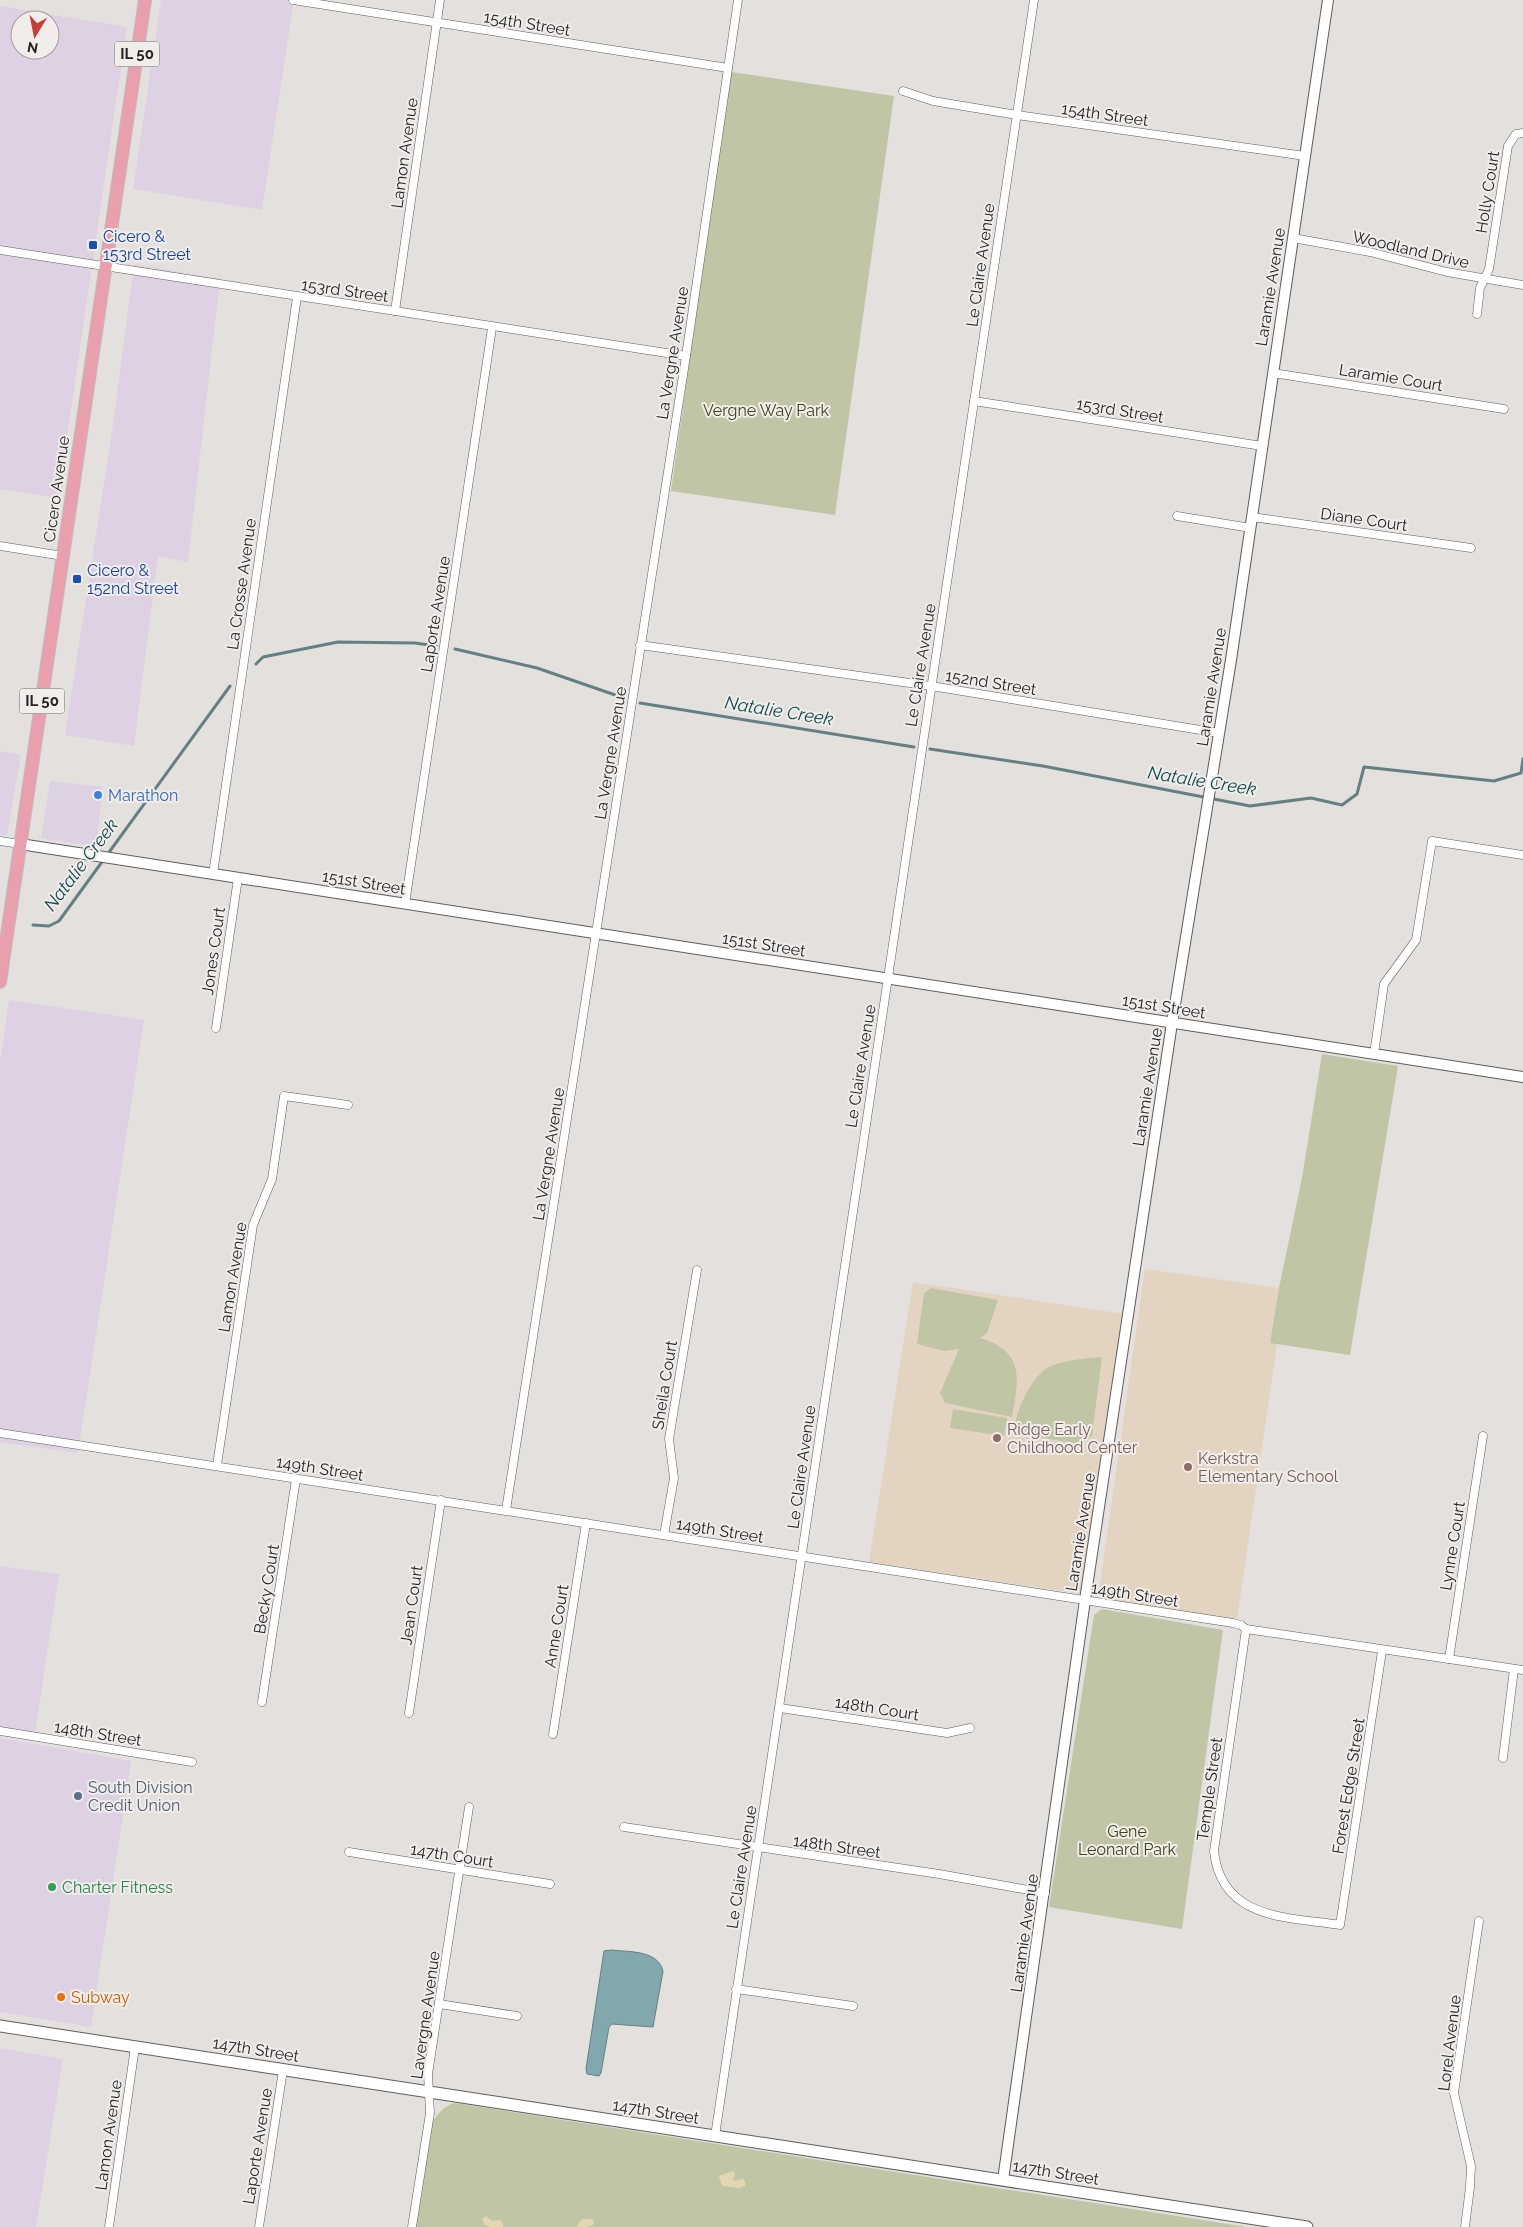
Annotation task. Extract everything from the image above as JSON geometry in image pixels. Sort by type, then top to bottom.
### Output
[{"type":"main road","name":"Cicero Avenue","points":[[0,982],[145,0]]},
{"type":"main road","name":"147th Street","points":[[0,2026],[1307,2227]]},
{"type":"street","name":"154th Street","points":[[293,0],[728,68]]},
{"type":"street","name":"Lamon Avenue","points":[[395,311],[440,0]]},
{"type":"street","name":"La Vergne Avenue","points":[[506,1510],[686,356],[738,0]]},
{"type":"street","name":"Le Claire Avenue","points":[[715,2136],[1034,0]]},
{"type":"street","name":"Laramie Avenue","points":[[1003,2180],[1085,1600],[1172,1023],[1251,528],[1328,0]]},
{"type":"street","name":"154th Street","points":[[903,92],[933,102],[1306,156]]},
{"type":"street","name":"Holly Court","points":[[1477,314],[1480,288],[1490,268],[1508,146],[1519,134]]},
{"type":"street","name":"Woodland Drive","points":[[1293,238],[1370,252],[1447,272],[1523,285]]},
{"type":"street","name":"153rd Street","points":[[0,250],[395,311],[492,328],[686,356]]},
{"type":"street","name":"La Crosse Avenue","points":[[213,874],[297,297]]},
{"type":"street","name":"Laporte Avenue","points":[[405,904],[492,328]]},
{"type":"street","name":"Laramie Court","points":[[1273,373],[1504,408]]},
{"type":"street","name":"153rd Street","points":[[974,401],[1262,446]]},
{"type":"street","points":[[1177,516],[1251,528]]},
{"type":"street","name":"Diane Court","points":[[1252,516],[1471,548]]},
{"type":"street","points":[[0,546],[63,556]]},
{"type":"street","name":"152nd Street","points":[[640,645],[931,686],[1219,733]]},
{"type":"street","name":"151st Street","points":[[0,841],[1523,1077]]},
{"type":"street","points":[[1374,1054],[1384,984],[1416,940],[1432,841],[1523,855]]},
{"type":"street","name":"Jones Court","points":[[216,1028],[238,878]]},
{"type":"street","name":"Lamon Avenue","points":[[217,1465],[252,1225],[272,1179],[284,1096],[348,1105]]},
{"type":"street","name":"Sheila Court","points":[[664,1535],[674,1478],[670,1439],[697,1270]]},
{"type":"street","name":"149th Street","points":[[0,1433],[1085,1600],[1242,1625],[1246,1629],[1382,1651],[1523,1670]]},
{"type":"street","name":"Lynne Court","points":[[1448,1659],[1483,1436]]},
{"type":"street","name":"Becky Court","points":[[262,1702],[296,1479]]},
{"type":"street","name":"Jean Court","points":[[409,1714],[441,1500]]},
{"type":"street","name":"Anne Court","points":[[553,1734],[586,1523]]},
{"type":"street","name":"Temple Street","points":[[1246,1629],[1215,1839],[1215,1861],[1219,1875],[1224,1885],[1232,1894],[1243,1904],[1255,1910],[1340,1925]]},
{"type":"street","name":"Forest Edge Street","points":[[1340,1925],[1382,1651]]},
{"type":"street","points":[[1503,1758],[1514,1668]]},
{"type":"street","name":"148th Court","points":[[780,1708],[947,1733],[970,1728]]},
{"type":"street","name":"148th Street","points":[[0,1731],[192,1762]]},
{"type":"street","name":"Lavergne Avenue","points":[[412,2227],[430,2113],[428,2080],[469,1807]]},
{"type":"street","name":"148th Street","points":[[624,1827],[939,1874],[1045,1893]]},
{"type":"street","name":"147th Court","points":[[348,1852],[550,1884]]},
{"type":"street","name":"Lorel Avenue","points":[[1465,2227],[1471,2166],[1454,2093],[1479,1920]]},
{"type":"street","points":[[736,1989],[853,2006]]},
{"type":"street","points":[[439,2004],[517,2016]]},
{"type":"street","name":"Lamon Avenue","points":[[108,2227],[136,2047]]},
{"type":"street","name":"Laporte Avenue","points":[[259,2227],[283,2070]]},
{"type":"shaded area","points":[[161,0],[294,0],[262,210],[133,189]]},
{"type":"shaded area","points":[[0,6],[24,10],[10,10],[10,60],[60,60],[60,16],[127,27],[58,498],[0,489]]},
{"type":"shaded area","points":[[134,264],[220,279],[188,562],[158,556],[134,746],[65,735],[113,425]]},
{"type":"shaded area","points":[[0,751],[21,755],[7,836],[0,835]]},
{"type":"shaded area","points":[[50,781],[103,787],[96,847],[41,838]]},
{"type":"shaded area","points":[[9,1000],[144,1020],[78,1453],[0,1442],[0,1062]]},
{"type":"shaded area","name":"Kerkstra Elementary School","points":[[1145,1269],[1279,1288],[1270,1342],[1277,1344],[1237,1620],[1108,1600],[1099,1591]]},
{"type":"shaded area","name":"Ridge Early Childhood Center","points":[[913,1282],[1124,1314],[1082,1594],[869,1562]]},
{"type":"shaded area","points":[[0,1566],[59,1574],[35,1733],[0,1727]]},
{"type":"shaded area","points":[[0,1738],[131,1761],[91,2027],[0,2012]]},
{"type":"shaded area","points":[[0,2048],[63,2059],[36,2227],[0,2227]]},
{"type":"green space","name":"Vergne Way Park","points":[[731,72],[894,96],[835,515],[671,491]]},
{"type":"green space","points":[[1322,1054],[1398,1066],[1350,1355],[1270,1343],[1279,1288],[1302,1178]]},
{"type":"green space","points":[[931,1288],[998,1300],[987,1333],[980,1338],[995,1344],[1005,1351],[1012,1359],[1016,1368],[1017,1379],[1012,1417],[945,1403],[940,1393],[959,1349],[944,1351],[917,1344],[924,1293]]},
{"type":"green space","points":[[1102,1357],[1092,1436],[1081,1444],[1012,1433],[1027,1392],[1043,1371],[1062,1362]]},
{"type":"green space","points":[[953,1409],[1007,1418],[1004,1436],[950,1428]]},
{"type":"green space","name":"Gene Leonard Park","points":[[1102,1609],[1223,1630],[1182,1929],[1049,1907],[1094,1615]]},
{"type":"green space","points":[[455,2103],[1247,2227],[416,2227],[432,2123],[442,2110]]},
{"type":"sand","points":[[733,2171],[735,2173],[733,2181],[743,2179],[745,2186],[739,2188],[722,2186],[719,2176]]},
{"type":"sand","points":[[486,2216],[492,2221],[501,2220],[504,2227],[484,2225],[482,2219]]},
{"type":"sand","points":[[582,2219],[593,2219],[594,2224],[588,2227],[576,2227]]},
{"type":"water","points":[[604,1951],[642,1953],[655,1959],[663,1971],[653,2027],[612,2024],[609,2027],[599,2076],[587,2074],[586,2069]]},
{"type":"waterway","name":"Natalie Creek","points":[[256,664],[263,657],[338,642],[415,643],[436,646]]},
{"type":"waterway","name":"Natalie Creek","points":[[455,649],[537,668],[624,698]]},
{"type":"waterway","name":"Natalie Creek","points":[[33,925],[49,926],[59,921],[230,686]]},
{"type":"waterway","name":"Natalie Creek","points":[[640,703],[914,747]]},
{"type":"waterway","name":"Natalie Creek","points":[[930,749],[1043,766],[1250,806],[1311,798],[1342,805],[1357,794],[1364,767],[1494,781],[1521,773],[1523,759]]},
{"type":"place","name":"Cicero & 153rd Street","points":[[93,245]]},
{"type":"place","name":"Cicero & 152nd Street","points":[[77,579]]},
{"type":"place","name":"Marathon","points":[[98,795]]},
{"type":"place","name":"Ridge Early Childhood Center","points":[[997,1438]]},
{"type":"place","name":"Kerkstra Elementary School","points":[[1188,1467]]},
{"type":"place","name":"South Division Credit Union","points":[[78,1796]]},
{"type":"place","name":"Charter Fitness","points":[[52,1887]]},
{"type":"place","name":"Subway","points":[[61,1997]]}]
